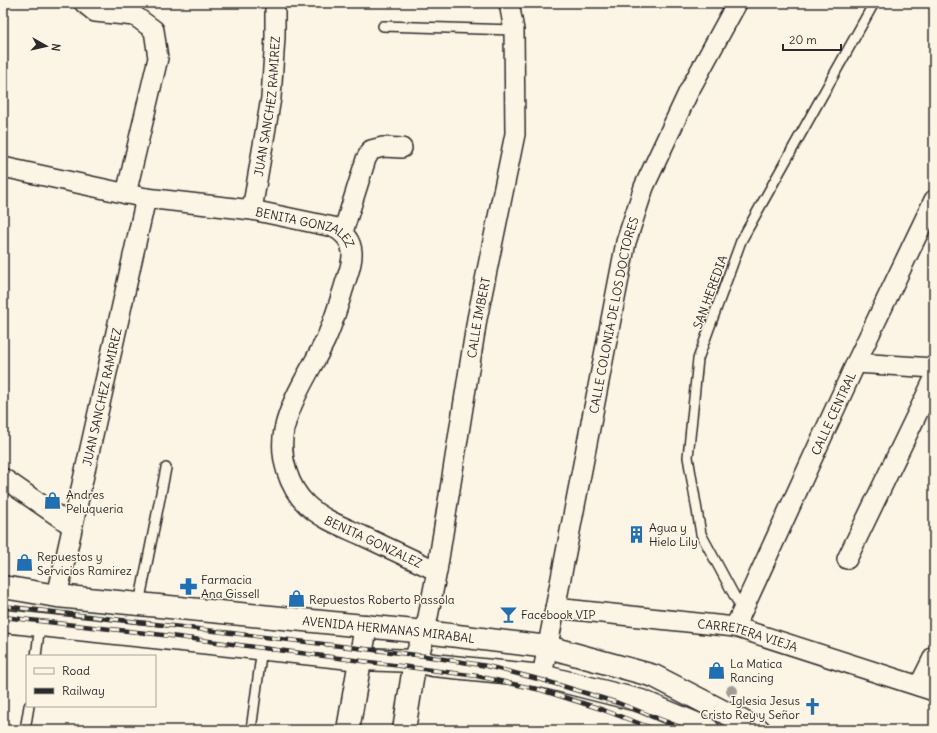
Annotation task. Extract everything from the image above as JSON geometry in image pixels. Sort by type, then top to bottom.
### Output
[{"type":"main road","name":"AVENIDA HERMANAS MIRABAL","points":[[3,588],[57,596],[425,632],[548,647],[654,676],[760,730]]},
{"type":"main road","points":[[3,621],[360,659],[415,661],[433,665],[542,676],[641,701],[708,730]]},
{"type":"main road","points":[[348,730],[366,626]]},
{"type":"main road","points":[[404,730],[415,661],[425,632]]},
{"type":"street","points":[[84,3],[95,12],[135,16],[154,30],[158,58],[126,194]]},
{"type":"street","name":"JUAN SANCHEZ RAMIREZ","points":[[252,210],[271,98],[276,37],[275,3]]},
{"type":"street","name":"CALLE IMBERT","points":[[425,632],[437,571],[477,319],[516,134],[514,30],[509,3]]},
{"type":"street","name":"CALLE COLONIA DE LOS DOCTORES","points":[[542,676],[625,249],[634,215],[644,187],[689,90],[737,3]]},
{"type":"street","points":[[343,232],[366,159],[371,150],[382,148],[402,148]]},
{"type":"street","name":"BENITA GONZALEZ","points":[[3,167],[146,198],[252,210],[333,227],[343,232],[349,241],[352,251],[350,266],[331,326],[290,411],[284,430],[283,451],[286,470],[293,486],[307,505],[328,520],[437,571]]},
{"type":"street","name":"JUAN SANCHEZ RAMIREZ","points":[[57,596],[146,198]]},
{"type":"street","name":"CALLE CENTRAL","points":[[739,619],[856,363],[934,200]]},
{"type":"street","points":[[856,363],[934,368]]},
{"type":"street","points":[[847,559],[934,379]]},
{"type":"street","points":[[3,478],[72,526]]},
{"type":"street","name":"CARRETERA VIEJA","points":[[555,608],[739,619],[926,689]]},
{"type":"street","points":[[926,689],[934,656]]},
{"type":"lane","name":"SAN HEREDIA","points":[[739,619],[701,534],[688,457],[698,359],[742,241],[874,3]]},
{"type":"lane","points":[[383,26],[514,30]]},
{"type":"lane","points":[[139,604],[166,468]]},
{"type":"lane","points":[[36,655],[40,625]]},
{"type":"lane","points":[[251,730],[262,648]]},
{"type":"lane","points":[[25,730],[29,707]]},
{"type":"railway","points":[[3,606],[425,656],[487,666],[546,681],[618,703],[688,730]]},
{"type":"railway","points":[[3,617],[155,634],[477,676],[541,690],[598,708],[657,730]]},
{"type":"place","name":"Andres Peluqueria","points":[[53,501]]},
{"type":"place","name":"Agua y Hielo Lily","points":[[636,534]]},
{"type":"place","name":"Repuestos y Servicios Ramirez","points":[[24,563]]},
{"type":"place","name":"Farmacia Ana Gissell","points":[[188,586]]},
{"type":"place","name":"Repuestos Roberto Passola","points":[[296,599]]},
{"type":"place","name":"Facebook VIP","points":[[508,614]]},
{"type":"place","name":"La Matica Rancing","points":[[717,670]]},
{"type":"place","name":"Iglesia Jesus Cristo Rey y Señor","points":[[813,707]]}]
